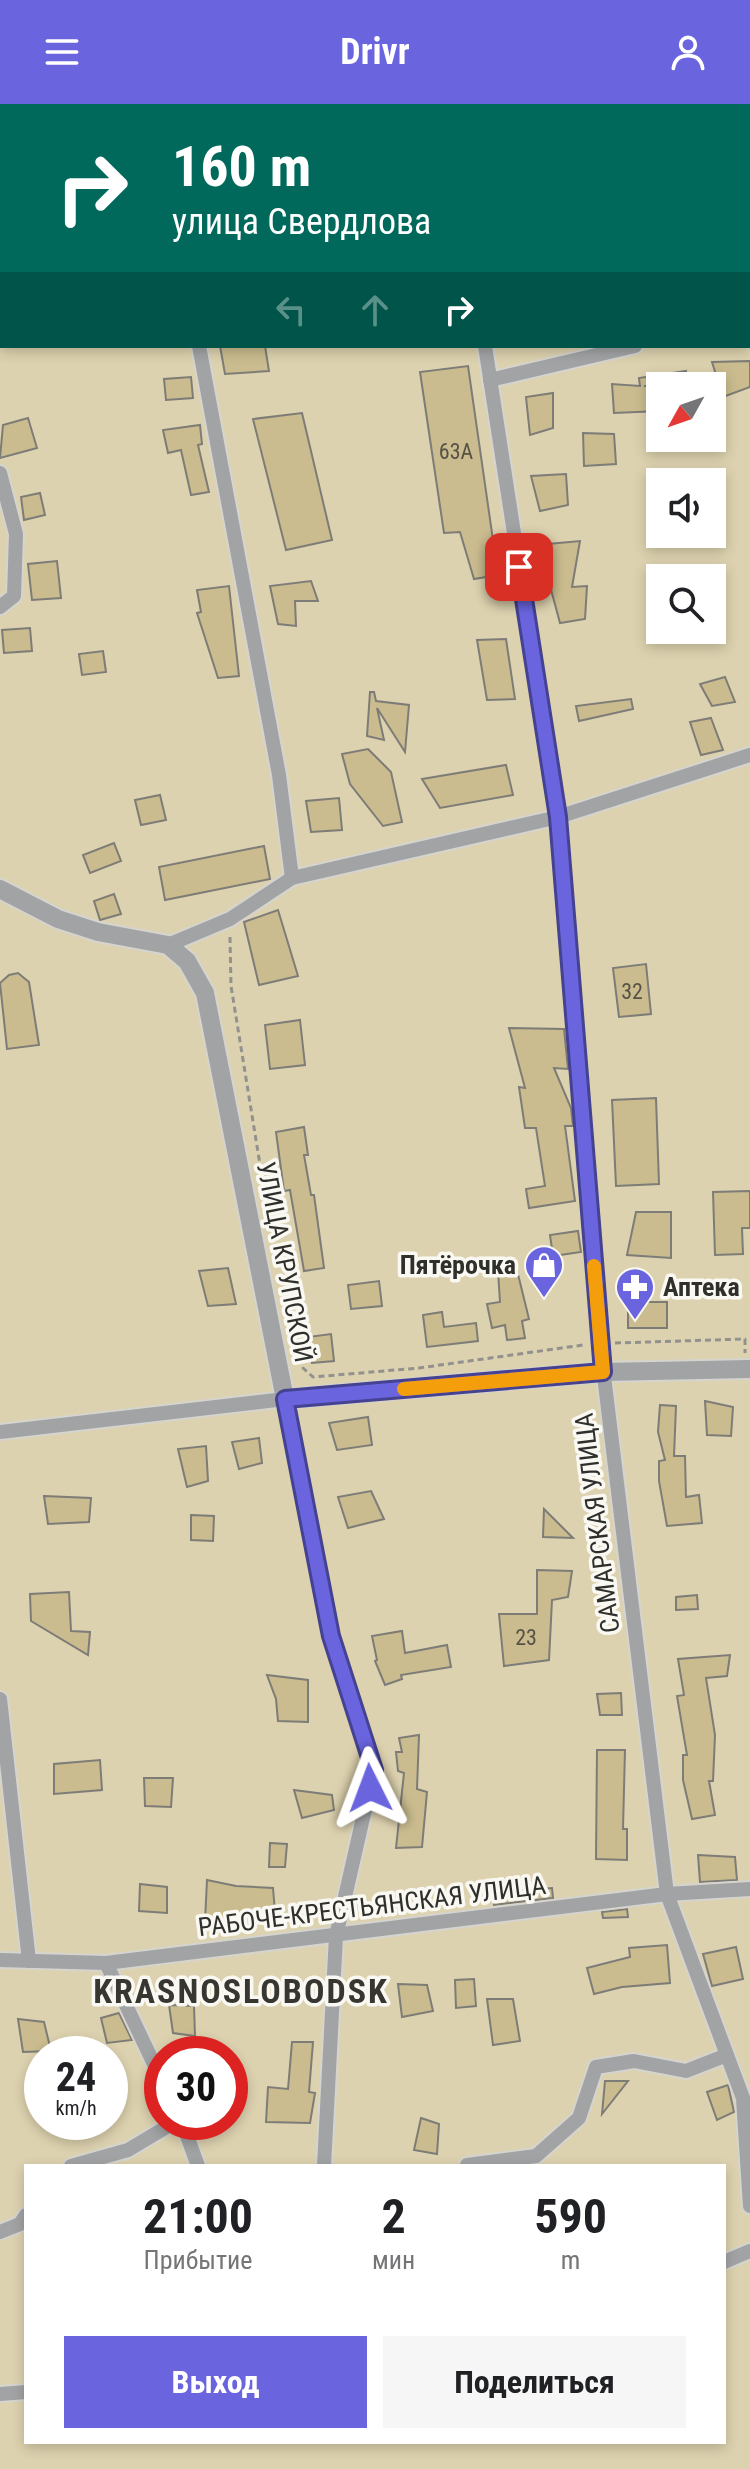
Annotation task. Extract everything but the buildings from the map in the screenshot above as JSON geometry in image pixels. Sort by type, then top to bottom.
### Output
[{"type":"street","points":[[199,348],[279,775],[292,878]]},
{"type":"street","name":"САМАРСКАЯ УЛИЦА","points":[[485,348],[558,817],[600,1343],[667,1894],[743,2098],[750,2206]]},
{"type":"street","points":[[490,380],[626,348]]},
{"type":"street","points":[[0,473],[16,534],[14,596],[0,607]]},
{"type":"street","points":[[0,889],[58,919],[98,932],[168,945],[230,919],[292,878],[558,817],[750,755]]},
{"type":"street","name":"УЛИЦА КРУПСКОЙ","points":[[168,945],[187,961],[205,993],[331,1636],[374,1770],[336,1936],[324,2164]]},
{"type":"street","points":[[0,1432],[285,1399],[747,1363]]},
{"type":"street","points":[[0,1699],[29,1961]]},
{"type":"street","name":"РАБОЧЕ-КРЕСТЬЯНСКАЯ УЛИЦА","points":[[0,1960],[106,1963],[667,1894],[750,1889]]},
{"type":"street","points":[[106,1963],[144,2043]]},
{"type":"street","points":[[475,2164],[536,2156],[579,2118],[596,2067],[634,2061],[686,2071],[727,2055]]},
{"type":"street","points":[[78,2164],[128,2150],[145,2140]]},
{"type":"street","points":[[189,2140],[197,2164]]},
{"type":"street","points":[[0,2232],[20,2224],[24,2218]]},
{"type":"street","points":[[726,2261],[750,2251]]},
{"type":"street","points":[[0,2394],[24,2392]]},
{"type":"path","points":[[230,919],[231,986],[272,1234]]},
{"type":"path","points":[[290,1334],[303,1368],[313,1377],[419,1368],[600,1343],[745,1339],[747,1363]]},
{"type":"shaded area","points":[[0,348],[750,348],[750,2469],[0,2469]]},
{"type":"slow traffic","points":[[404,1389],[603,1372],[594,1266]]},
{"type":"place","name":"Пятёрочка","points":[[544,1299]]},
{"type":"place","name":"Аптека","points":[[635,1321]]},
{"type":"district","name":"KRASNOSLOBODSK","points":[[241,1991]]},
{"type":"route","points":[[370,1788],[374,1770],[331,1636],[285,1399],[603,1372],[558,817],[519,567]]}]
